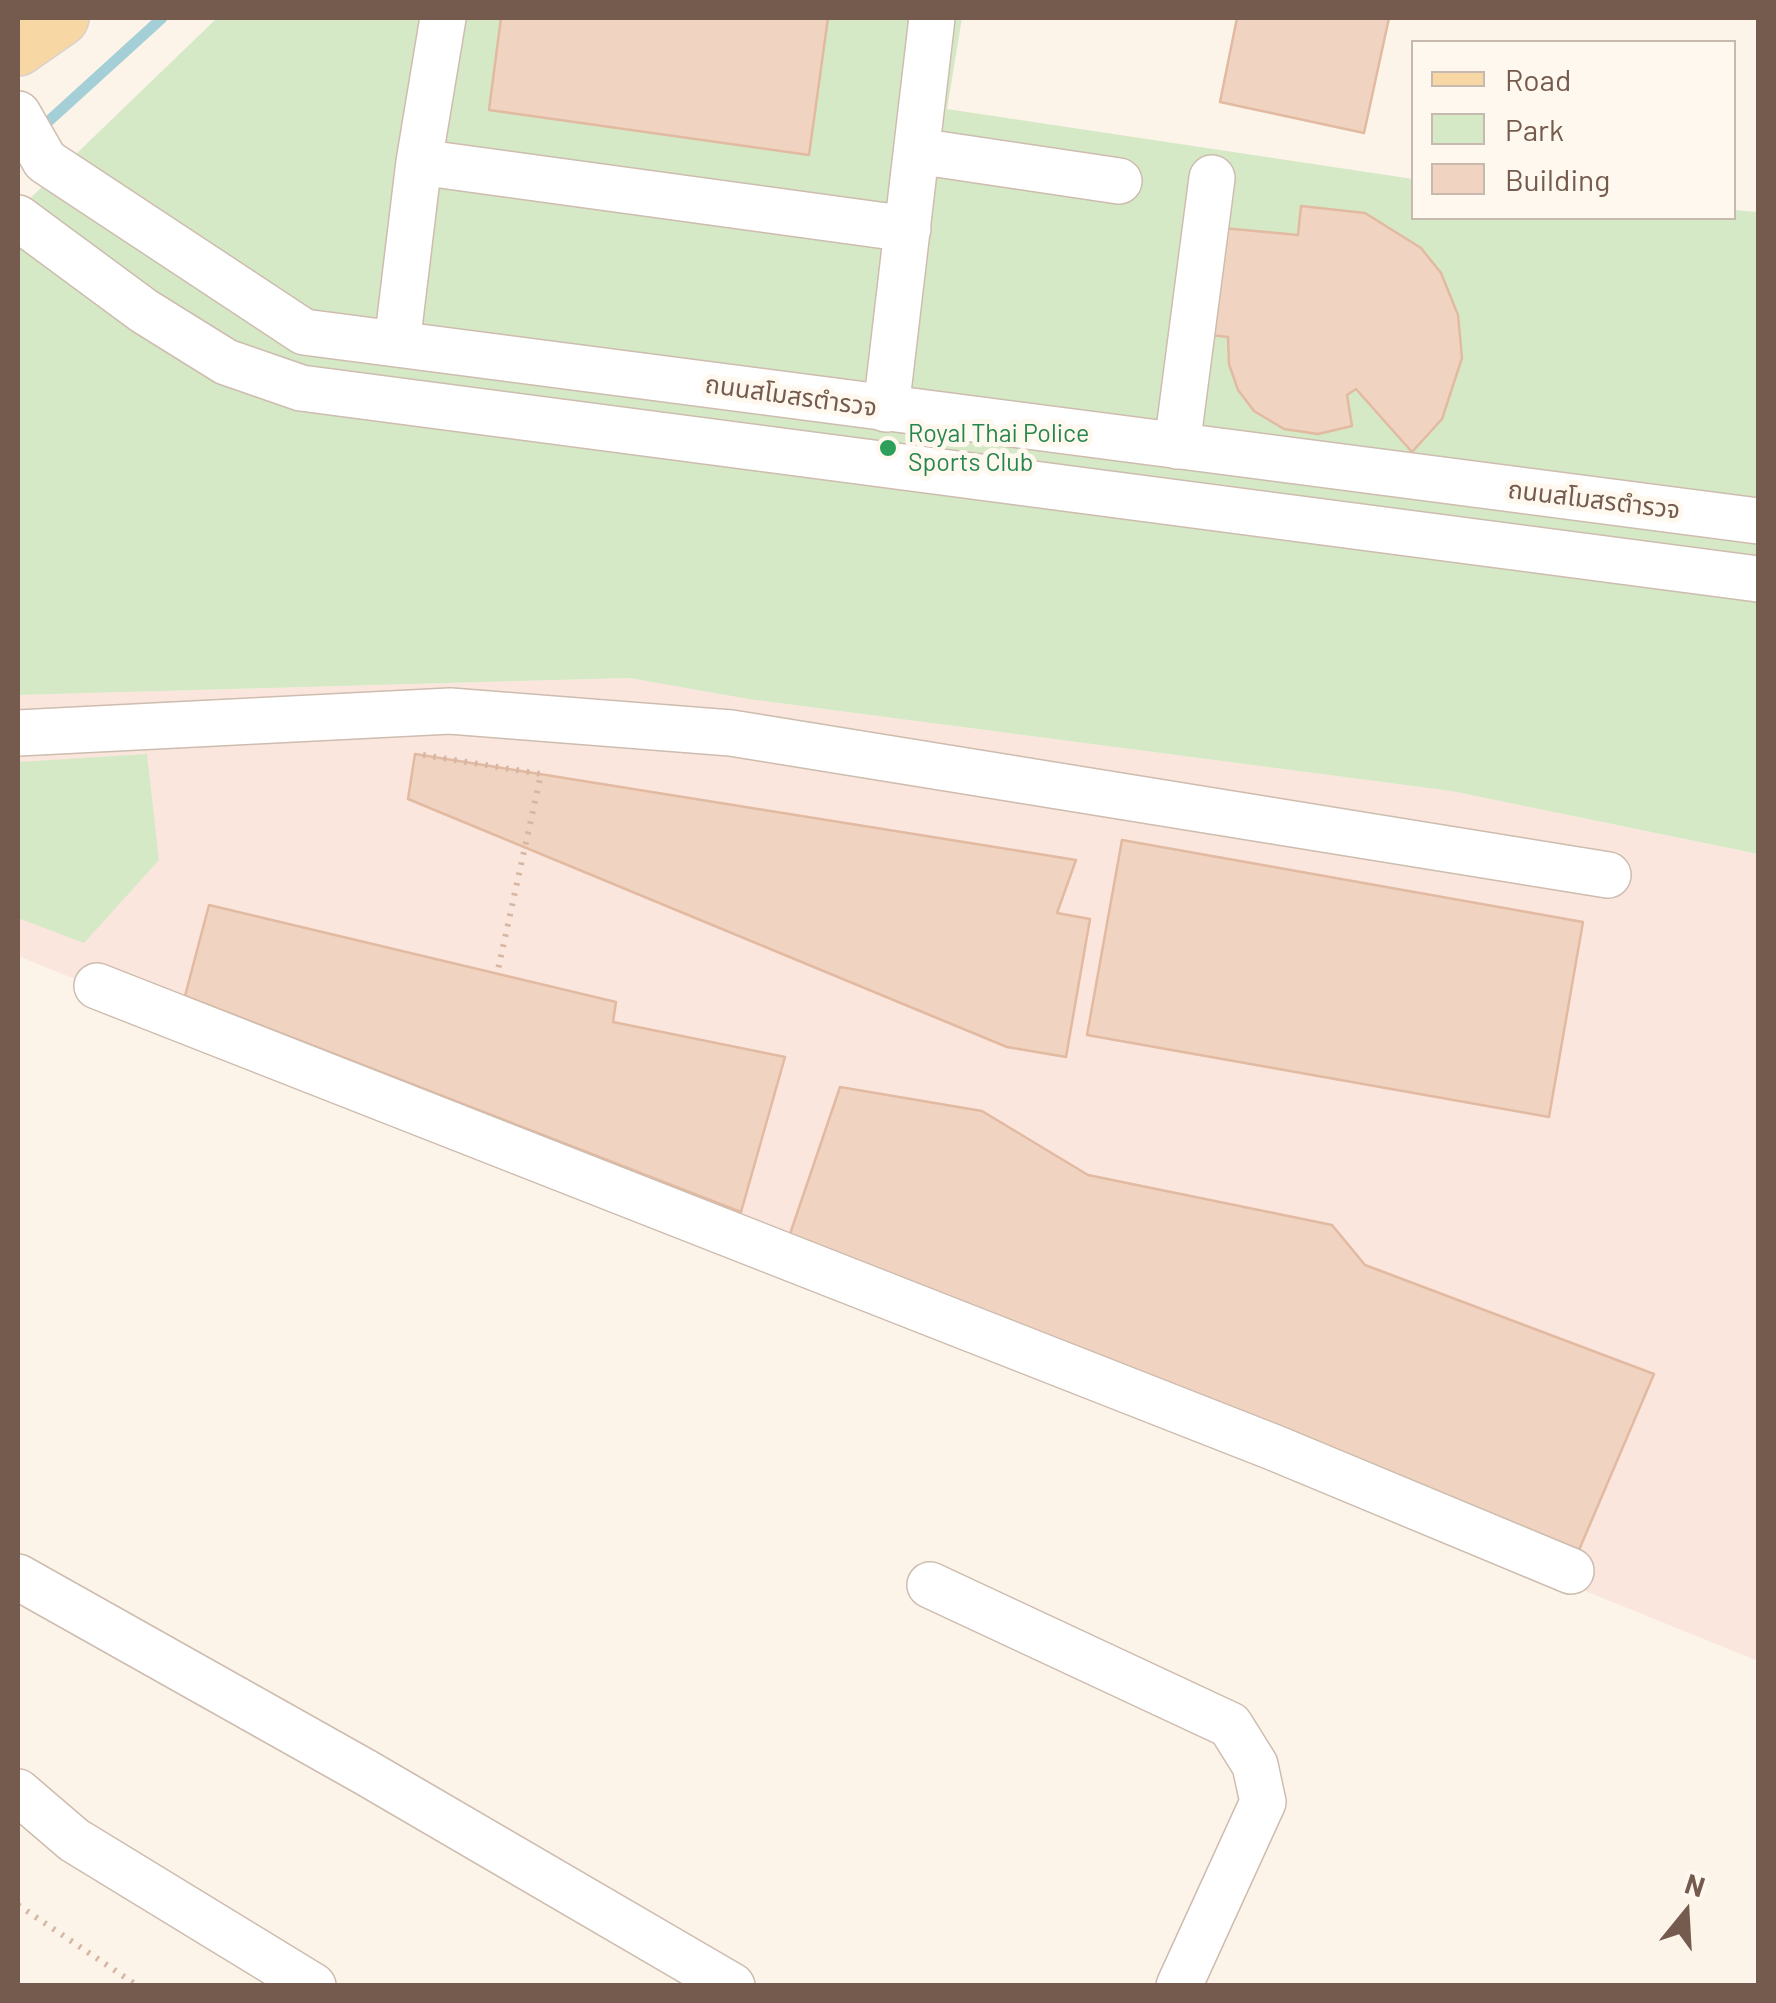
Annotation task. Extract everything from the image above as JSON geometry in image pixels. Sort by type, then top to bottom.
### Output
[{"type":"main road","points":[[18,48],[61,18]]},
{"type":"street","points":[[397,344],[443,18]]},
{"type":"street","points":[[886,408],[932,18]]},
{"type":"street","name":"ถนนสโมสรตำรวจ","points":[[18,114],[45,161],[304,332],[1758,521]]},
{"type":"street","points":[[917,151],[1119,181]]},
{"type":"street","points":[[420,162],[908,228]]},
{"type":"street","points":[[1177,446],[1212,178]]},
{"type":"street","points":[[18,218],[144,311],[226,362],[300,388],[1758,579]]},
{"type":"street","points":[[438,406],[442,349]]},
{"type":"street","points":[[18,733],[450,712],[731,733],[1608,875]]},
{"type":"street","points":[[97,986],[1276,1448],[1571,1571]]},
{"type":"street","points":[[18,1577],[366,1772],[732,1986]]},
{"type":"street","points":[[930,1584],[1230,1725],[1256,1765],[1263,1802],[1179,1986]]},
{"type":"street","points":[[18,1792],[74,1840],[313,1986]]},
{"type":"path","points":[[416,754],[541,774],[497,974]]},
{"type":"path","points":[[18,1906],[138,1986]]},
{"type":"shaded area","points":[[629,678],[748,699],[1451,791],[1758,854],[1758,1661],[18,956],[18,695]]},
{"type":"green space","name":"Royal Thai Police Sports Club","points":[[217,18],[962,18],[947,109],[1411,179],[1411,220],[1736,220],[1736,210],[1758,212],[1758,854],[1451,791],[748,699],[629,678],[18,695],[18,210]]},
{"type":"green space","points":[[147,754],[159,860],[84,943],[18,918],[18,762]]},
{"type":"building","points":[[501,18],[828,18],[809,155],[489,110]]},
{"type":"building","points":[[1237,18],[1389,18],[1364,133],[1220,102]]},
{"type":"building","points":[[1301,206],[1365,213],[1421,248],[1441,273],[1458,315],[1462,358],[1442,419],[1412,452],[1356,389],[1347,395],[1352,426],[1318,434],[1284,429],[1254,411],[1238,390],[1229,364],[1228,337],[1202,334],[1212,227],[1298,235]]},
{"type":"building","points":[[415,754],[1076,860],[1057,913],[1090,919],[1066,1057],[1007,1047],[408,799]]},
{"type":"building","points":[[1122,840],[1583,922],[1549,1117],[1087,1035]]},
{"type":"building","points":[[209,905],[616,1002],[613,1022],[785,1057],[741,1212],[185,996]]},
{"type":"building","points":[[840,1087],[982,1111],[1088,1175],[1332,1225],[1365,1265],[1654,1374],[1579,1550],[789,1237]]},
{"type":"waterway","points":[[40,129],[162,18]]},
{"type":"place","name":"Royal Thai Police Sports Club","points":[[888,448]]}]
